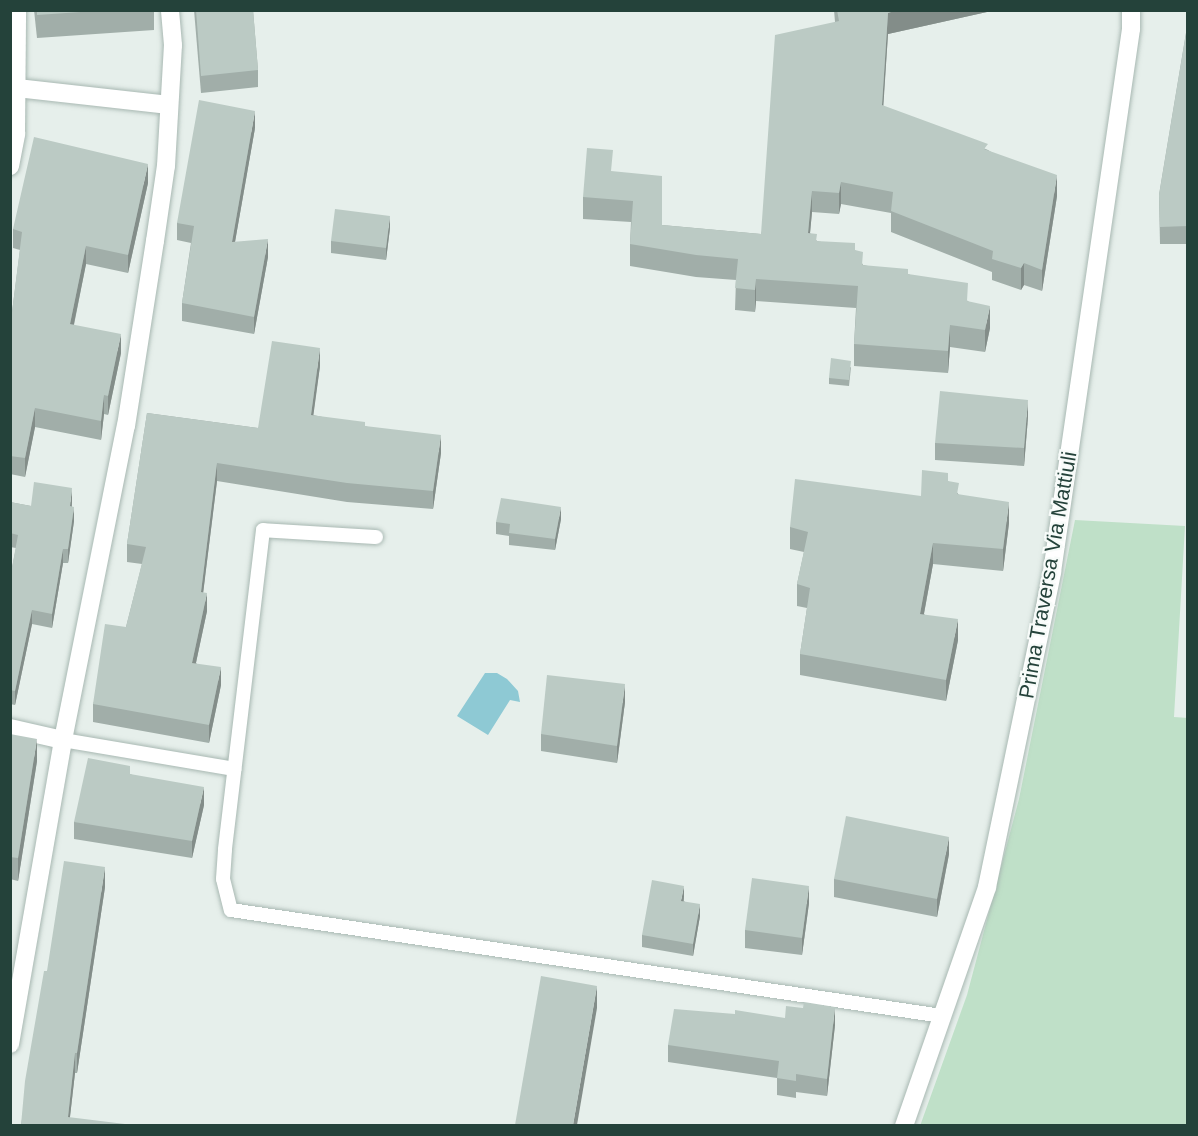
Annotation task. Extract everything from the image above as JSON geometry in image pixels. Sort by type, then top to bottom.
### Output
[{"type":"street","points":[[10,166],[16,135],[17,10]]},
{"type":"street","points":[[10,1044],[63,740],[126,426],[166,166],[173,45],[170,10]]},
{"type":"street","name":"Prima Traversa Via Mattiuli","points":[[904,1125],[987,887],[1052,572],[1131,29],[1131,10]]},
{"type":"street","points":[[17,88],[170,105]]},
{"type":"street","points":[[10,728],[63,740]]},
{"type":"lane","points":[[376,537],[263,530],[224,879],[231,910],[942,1016]]},
{"type":"lane","points":[[63,740],[235,769]]},
{"type":"green space","points":[[1075,520],[1185,526],[1174,717],[1188,718],[1187,1125],[920,1126],[967,995],[1019,799]]},
{"type":"water","points":[[485,673],[497,673],[507,679],[518,691],[520,702],[510,700],[488,735],[457,716]]},
{"type":"building","points":[[37,10],[110,10],[37,15]]},
{"type":"building","points":[[196,10],[253,10],[258,70],[201,76]]},
{"type":"building","points":[[837,10],[897,10],[888,13],[882,105],[988,144],[984,149],[1057,175],[1042,270],[1024,263],[1021,268],[992,259],[993,251],[891,211],[893,192],[841,182],[839,193],[812,191],[808,233],[817,234],[816,241],[855,243],[855,250],[863,252],[862,265],[908,269],[908,274],[968,283],[967,301],[990,306],[985,330],[950,325],[948,351],[854,344],[858,286],[756,279],[755,290],[735,288],[738,259],[696,255],[630,244],[633,201],[583,197],[587,148],[613,150],[611,171],[662,176],[662,225],[761,234],[775,35],[839,21]]},
{"type":"building","points":[[1188,21],[1188,226],[1160,227],[1159,195]]},
{"type":"building","points":[[199,100],[255,111],[232,242],[268,239],[254,317],[182,303],[194,226],[177,223]]},
{"type":"building","points":[[34,137],[148,164],[128,255],[86,246],[70,324],[121,334],[108,396],[104,395],[101,421],[35,408],[25,458],[10,456],[10,320],[22,232],[13,229]]},
{"type":"building","points":[[335,209],[390,216],[386,248],[331,241]]},
{"type":"building","points":[[272,341],[320,348],[311,415],[365,422],[365,426],[441,435],[433,491],[347,483],[217,463],[201,592],[207,593],[192,663],[221,667],[209,725],[93,704],[105,624],[126,627],[146,547],[127,544],[147,413],[258,428]]},
{"type":"building","points":[[831,358],[851,361],[849,380],[829,378]]},
{"type":"building","points":[[940,391],[1028,400],[1024,448],[935,443]]},
{"type":"building","points":[[922,470],[948,473],[948,481],[959,483],[957,494],[1009,502],[1003,549],[933,543],[920,614],[958,619],[946,680],[800,654],[810,588],[797,584],[808,532],[790,527],[795,479],[921,496]]},
{"type":"building","points":[[34,482],[72,488],[70,506],[74,507],[68,549],[63,549],[52,614],[32,610],[15,691],[10,690],[10,578],[18,535],[10,533],[10,502],[31,506]]},
{"type":"building","points":[[501,498],[561,507],[555,539],[509,533],[510,524],[496,522]]},
{"type":"building","points":[[547,675],[625,684],[617,746],[541,734]]},
{"type":"building","points":[[10,734],[37,739],[18,858],[10,857]]},
{"type":"building","points":[[88,758],[130,766],[130,774],[204,787],[192,841],[74,822]]},
{"type":"building","points":[[846,816],[949,837],[937,899],[834,879]]},
{"type":"building","points":[[64,861],[105,867],[77,1053],[75,1053],[68,1117],[133,1125],[21,1125],[25,1081],[44,971],[47,971]]},
{"type":"building","points":[[752,878],[809,886],[802,938],[745,930]]},
{"type":"building","points":[[652,880],[684,886],[681,901],[700,904],[693,944],[642,935]]},
{"type":"building","points":[[541,976],[597,986],[573,1125],[515,1125]]},
{"type":"building","points":[[804,1002],[835,1007],[827,1079],[796,1074],[796,1081],[777,1078],[779,1061],[668,1045],[674,1009],[735,1014],[735,1010],[785,1018],[786,1006],[803,1008]]}]
